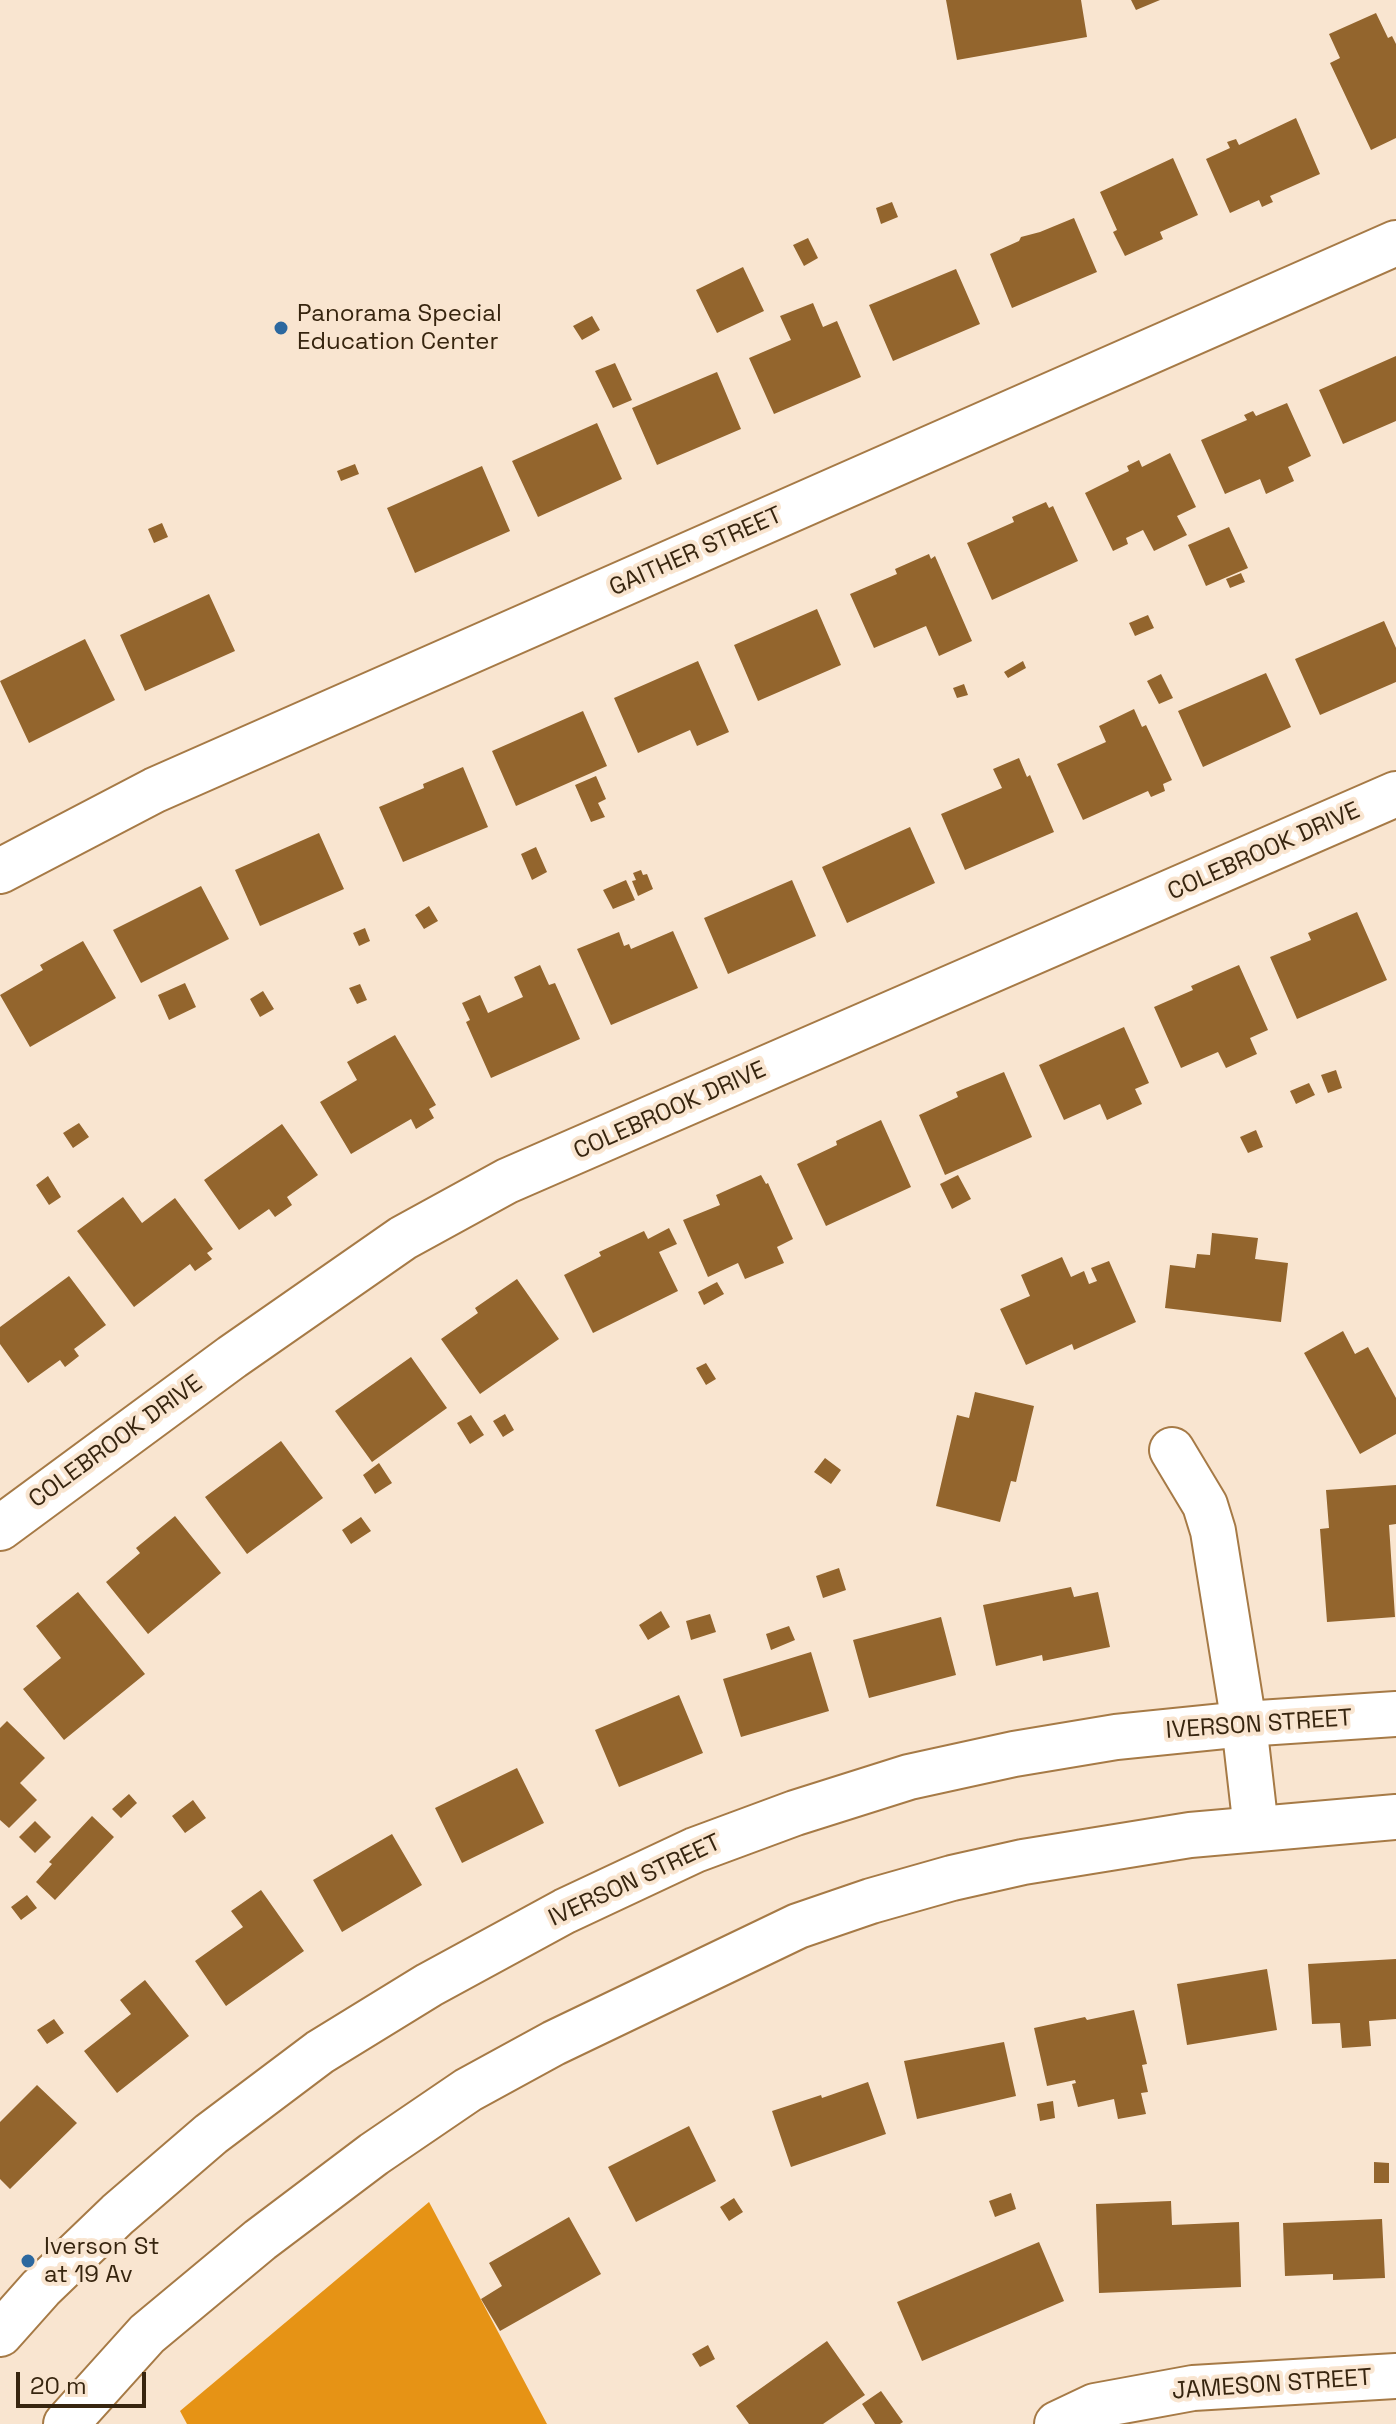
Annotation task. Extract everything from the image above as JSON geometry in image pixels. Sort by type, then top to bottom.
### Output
[{"type":"street","name":"GAITHER STREET","points":[[0,871],[155,790],[1396,243]]},
{"type":"street","name":"COLEBROOK DRIVE","points":[[0,1528],[232,1357],[403,1238],[507,1181],[1396,794]]},
{"type":"street","points":[[1172,1450],[1205,1505],[1213,1531],[1244,1724],[1256,1829]]},
{"type":"street","name":"IVERSON STREET","points":[[0,2334],[41,2288],[118,2214],[211,2134],[320,2052],[429,1985],[565,1911],[695,1850],[795,1813],[909,1777],[1014,1754],[1116,1737],[1244,1724],[1396,1714]]},
{"type":"street","points":[[66,2424],[147,2334],[260,2240],[374,2154],[468,2090],[567,2037],[798,1926],[871,1901],[1023,1862],[1190,1835],[1396,1817]]},
{"type":"street","name":"JAMESON STREET","points":[[1057,2424],[1095,2406],[1193,2388],[1396,2376]]},
{"type":"shaded area","points":[[429,2202],[547,2424],[187,2424],[180,2411]]},
{"type":"building","points":[[946,0],[1081,0],[1087,37],[957,60]]},
{"type":"building","points":[[1131,0],[1160,0],[1136,10]]},
{"type":"building","points":[[1376,13],[1388,38],[1392,36],[1396,44],[1396,138],[1371,150],[1330,63],[1340,58],[1329,34]]},
{"type":"building","points":[[1296,118],[1320,174],[1270,196],[1273,202],[1262,207],[1259,200],[1230,213],[1206,159],[1230,148],[1227,142],[1236,139],[1239,145]]},
{"type":"building","points":[[1173,158],[1198,215],[1160,232],[1163,239],[1125,256],[1113,232],[1117,230],[1100,192]]},
{"type":"building","points":[[892,202],[898,217],[881,224],[876,208]]},
{"type":"building","points":[[1074,218],[1097,272],[1012,308],[990,254],[1019,241],[1021,237]]},
{"type":"building","points":[[808,238],[818,258],[804,266],[793,245]]},
{"type":"building","points":[[743,267],[764,311],[717,333],[696,290]]},
{"type":"building","points":[[956,269],[980,324],[893,361],[869,305]]},
{"type":"building","points":[[813,303],[823,327],[837,321],[861,377],[774,414],[749,358],[791,340],[780,316]]},
{"type":"building","points":[[592,316],[600,330],[582,340],[573,326]]},
{"type":"building","points":[[1396,356],[1396,421],[1343,444],[1319,390]]},
{"type":"building","points":[[615,363],[632,400],[613,408],[595,371]]},
{"type":"building","points":[[717,372],[741,429],[657,465],[632,408]]},
{"type":"building","points":[[1287,403],[1311,456],[1288,467],[1294,481],[1266,494],[1260,479],[1225,494],[1201,440],[1247,420],[1244,415],[1253,411],[1256,416]]},
{"type":"building","points":[[597,423],[622,479],[538,517],[512,461]]},
{"type":"building","points":[[1170,453],[1196,507],[1177,516],[1187,535],[1154,551],[1143,530],[1126,538],[1128,544],[1113,551],[1085,493],[1129,471],[1127,466],[1139,460],[1142,467]]},
{"type":"building","points":[[355,464],[359,474],[341,481],[337,471]]},
{"type":"building","points":[[482,466],[510,531],[415,573],[387,508]]},
{"type":"building","points":[[1046,502],[1049,508],[1053,506],[1078,561],[992,600],[967,543],[1014,522],[1012,517]]},
{"type":"building","points":[[162,523],[168,537],[154,543],[148,529]]},
{"type":"building","points":[[1229,527],[1248,568],[1206,586],[1188,545]]},
{"type":"building","points":[[929,554],[931,559],[935,556],[972,641],[939,656],[926,626],[874,648],[850,594],[897,574],[895,569]]},
{"type":"building","points":[[1241,573],[1245,582],[1230,588],[1226,579]]},
{"type":"building","points":[[209,594],[235,651],[145,691],[120,635]]},
{"type":"building","points":[[817,609],[841,665],[758,701],[734,645]]},
{"type":"building","points":[[1148,615],[1154,628],[1135,636],[1129,623]]},
{"type":"building","points":[[1384,621],[1396,648],[1396,682],[1320,715],[1295,659]]},
{"type":"building","points":[[85,639],[115,700],[29,743],[0,681]]},
{"type":"building","points":[[698,661],[729,732],[697,746],[690,730],[638,753],[614,698]]},
{"type":"building","points":[[1023,661],[1026,668],[1008,678],[1004,672]]},
{"type":"building","points":[[1266,673],[1291,727],[1203,767],[1178,711]]},
{"type":"building","points":[[1161,674],[1173,698],[1159,704],[1147,681]]},
{"type":"building","points":[[964,684],[968,695],[957,698],[953,688]]},
{"type":"building","points":[[1134,709],[1142,727],[1146,725],[1172,780],[1163,784],[1165,791],[1151,797],[1148,791],[1083,820],[1057,764],[1106,742],[1099,726]]},
{"type":"building","points":[[583,711],[607,766],[516,806],[492,751]]},
{"type":"building","points":[[1019,758],[1027,777],[1030,775],[1054,832],[965,870],[941,814],[1002,788],[993,769]]},
{"type":"building","points":[[463,767],[488,827],[403,862],[379,807]]},
{"type":"building","points":[[596,776],[606,799],[598,803],[605,817],[591,822],[575,785]]},
{"type":"building","points":[[910,827],[935,883],[847,923],[822,867]]},
{"type":"building","points":[[319,833],[344,889],[260,926],[235,870]]},
{"type":"building","points":[[536,847],[547,872],[532,880],[521,854]]},
{"type":"building","points":[[641,870],[643,875],[647,874],[653,889],[638,896],[632,881],[636,880],[633,873]]},
{"type":"building","points":[[626,880],[635,900],[613,909],[603,890]]},
{"type":"building","points":[[792,880],[816,936],[728,974],[704,918]]},
{"type":"building","points":[[201,886],[229,939],[141,983],[113,930]]},
{"type":"building","points":[[429,906],[438,921],[424,929],[415,915]]},
{"type":"building","points":[[1357,912],[1387,980],[1297,1019],[1270,957],[1311,940],[1308,933]]},
{"type":"building","points":[[365,928],[370,941],[359,946],[353,933]]},
{"type":"building","points":[[673,931],[698,988],[611,1025],[577,949],[619,932],[624,946],[629,944],[631,949]]},
{"type":"building","points":[[83,941],[116,998],[30,1047],[0,995],[43,970],[40,965]]},
{"type":"building","points":[[540,965],[549,985],[555,983],[580,1039],[491,1078],[466,1022],[470,1020],[462,1003],[480,995],[488,1013],[523,997],[514,977]]},
{"type":"building","points":[[1239,965],[1268,1030],[1250,1038],[1257,1054],[1226,1068],[1218,1052],[1181,1068],[1154,1007],[1193,990],[1191,986]]},
{"type":"building","points":[[185,983],[196,1007],[169,1020],[158,995]]},
{"type":"building","points":[[360,984],[367,1000],[357,1004],[349,988]]},
{"type":"building","points":[[263,991],[274,1009],[260,1017],[250,999]]},
{"type":"building","points":[[1124,1027],[1149,1083],[1135,1089],[1142,1104],[1107,1120],[1100,1104],[1064,1120],[1039,1065]]},
{"type":"building","points":[[395,1035],[436,1105],[429,1109],[434,1118],[416,1129],[411,1119],[351,1154],[320,1102],[357,1080],[347,1062]]},
{"type":"building","points":[[1336,1070],[1342,1088],[1328,1093],[1321,1075]]},
{"type":"building","points":[[1004,1072],[1032,1137],[945,1175],[919,1115],[958,1097],[956,1092]]},
{"type":"building","points":[[1309,1083],[1315,1095],[1296,1104],[1290,1091]]},
{"type":"building","points":[[881,1120],[911,1187],[826,1226],[797,1164]]},
{"type":"building","points":[[79,1123],[89,1137],[73,1148],[63,1133]]},
{"type":"building","points":[[282,1124],[318,1175],[287,1197],[292,1205],[275,1217],[269,1209],[239,1230],[204,1180]]},
{"type":"building","points":[[1256,1130],[1263,1147],[1248,1153],[1240,1137]]},
{"type":"building","points":[[761,1175],[768,1183],[793,1239],[777,1247],[784,1263],[745,1279],[738,1263],[708,1277],[683,1220],[720,1205],[716,1195]]},
{"type":"building","points":[[958,1175],[971,1199],[952,1209],[940,1184]]},
{"type":"building","points":[[48,1176],[61,1197],[49,1205],[36,1185]]},
{"type":"building","points":[[123,1197],[142,1223],[175,1198],[213,1249],[207,1253],[212,1259],[195,1271],[190,1264],[134,1307],[77,1231]]},
{"type":"building","points":[[669,1228],[677,1244],[659,1252],[678,1291],[593,1333],[564,1275],[601,1256],[599,1252],[644,1231],[648,1239]]},
{"type":"building","points":[[1212,1233],[1258,1238],[1255,1259],[1288,1263],[1281,1322],[1165,1308],[1170,1265],[1195,1268],[1197,1254],[1210,1255]]},
{"type":"building","points":[[1062,1257],[1071,1277],[1084,1271],[1089,1284],[1097,1281],[1091,1268],[1109,1261],[1136,1322],[1074,1350],[1072,1344],[1026,1365],[1000,1309],[1030,1296],[1021,1275]]},
{"type":"building","points":[[69,1276],[106,1325],[74,1349],[79,1356],[65,1367],[60,1360],[28,1383],[0,1344],[0,1327]]},
{"type":"building","points":[[517,1279],[559,1339],[480,1394],[441,1339],[478,1313],[475,1308]]},
{"type":"building","points":[[717,1282],[724,1294],[704,1305],[698,1292]]},
{"type":"building","points":[[1343,1331],[1355,1354],[1368,1347],[1396,1398],[1396,1434],[1360,1454],[1304,1353]]},
{"type":"building","points":[[411,1357],[447,1408],[372,1462],[335,1411]]},
{"type":"building","points":[[706,1363],[716,1379],[706,1385],[696,1368]]},
{"type":"building","points":[[975,1392],[1034,1406],[1016,1482],[1011,1481],[1000,1522],[936,1506],[957,1415],[969,1418]]},
{"type":"building","points":[[505,1414],[514,1430],[503,1437],[493,1421]]},
{"type":"building","points":[[471,1415],[484,1435],[470,1444],[457,1423]]},
{"type":"building","points":[[281,1441],[323,1498],[247,1554],[205,1497]]},
{"type":"building","points":[[825,1458],[841,1470],[831,1484],[814,1472]]},
{"type":"building","points":[[379,1463],[392,1483],[375,1494],[363,1475]]},
{"type":"building","points":[[1396,1485],[1396,1524],[1389,1525],[1395,1617],[1327,1622],[1320,1529],[1329,1528],[1326,1490]]},
{"type":"building","points":[[175,1516],[221,1573],[148,1634],[106,1582],[140,1553],[136,1548]]},
{"type":"building","points":[[361,1517],[371,1531],[351,1544],[342,1530]]},
{"type":"building","points":[[839,1568],[846,1590],[823,1598],[816,1576]]},
{"type":"building","points":[[1071,1587],[1074,1597],[1098,1592],[1110,1647],[1043,1661],[1042,1655],[996,1666],[983,1605]]},
{"type":"building","points":[[78,1592],[145,1674],[64,1740],[23,1689],[61,1658],[36,1626]]},
{"type":"building","points":[[661,1611],[670,1627],[648,1640],[639,1625]]},
{"type":"building","points":[[710,1614],[716,1632],[691,1640],[686,1621]]},
{"type":"building","points":[[941,1617],[956,1675],[869,1698],[853,1640]]},
{"type":"building","points":[[789,1626],[795,1640],[771,1650],[766,1634]]},
{"type":"building","points":[[811,1652],[829,1711],[741,1737],[723,1679]]},
{"type":"building","points":[[679,1695],[703,1753],[619,1787],[595,1730]]},
{"type":"building","points":[[7,1721],[45,1758],[20,1783],[37,1800],[9,1828],[0,1820],[0,1728]]},
{"type":"building","points":[[517,1768],[544,1823],[462,1863],[435,1808]]},
{"type":"building","points":[[129,1794],[137,1803],[121,1818],[112,1809]]},
{"type":"building","points":[[193,1800],[206,1818],[185,1833],[172,1816]]},
{"type":"building","points":[[92,1816],[114,1837],[55,1900],[36,1882],[52,1864],[49,1862]]},
{"type":"building","points":[[35,1821],[51,1837],[35,1853],[19,1837]]},
{"type":"building","points":[[392,1834],[422,1885],[342,1932],[313,1880]]},
{"type":"building","points":[[261,1890],[304,1951],[226,2006],[195,1961],[243,1927],[231,1911]]},
{"type":"building","points":[[27,1895],[37,1908],[21,1920],[11,1907]]},
{"type":"building","points":[[1396,1959],[1396,2019],[1369,2021],[1371,2046],[1342,2048],[1340,2023],[1312,2024],[1308,1964]]},
{"type":"building","points":[[1267,1969],[1277,2030],[1187,2045],[1177,1984]]},
{"type":"building","points":[[145,1980],[189,2036],[117,2093],[84,2051],[131,2014],[120,2000]]},
{"type":"building","points":[[1134,2010],[1147,2064],[1142,2065],[1148,2092],[1141,2093],[1146,2114],[1118,2119],[1114,2099],[1078,2107],[1072,2084],[1076,2083],[1075,2080],[1047,2086],[1034,2028]]},
{"type":"building","points":[[54,2019],[64,2033],[47,2044],[37,2030]]},
{"type":"building","points":[[1004,2042],[1016,2096],[917,2119],[904,2061]]},
{"type":"building","points":[[868,2082],[886,2134],[791,2167],[772,2111]]},
{"type":"building","points":[[37,2085],[77,2123],[10,2189],[0,2179],[0,2122]]},
{"type":"building","points":[[1053,2101],[1055,2118],[1040,2121],[1037,2104]]},
{"type":"building","points":[[689,2126],[716,2181],[636,2222],[608,2167]]},
{"type":"building","points":[[1374,2162],[1389,2163],[1389,2183],[1374,2183]]},
{"type":"building","points":[[1011,2193],[1016,2209],[995,2217],[989,2201]]},
{"type":"building","points":[[734,2198],[743,2212],[729,2221],[720,2207]]},
{"type":"building","points":[[1171,2201],[1172,2225],[1239,2222],[1241,2287],[1099,2293],[1096,2204]]},
{"type":"building","points":[[569,2217],[601,2274],[500,2331],[481,2299],[502,2286],[489,2263]]},
{"type":"building","points":[[1382,2219],[1385,2278],[1333,2280],[1333,2274],[1285,2276],[1283,2223]]},
{"type":"building","points":[[1039,2242],[1064,2301],[922,2361],[897,2302]]},
{"type":"building","points":[[827,2341],[865,2395],[823,2424],[749,2424],[736,2406]]},
{"type":"building","points":[[708,2345],[715,2359],[700,2367],[692,2354]]},
{"type":"building","points":[[881,2391],[903,2422],[900,2424],[875,2424],[862,2404]]},
{"type":"place","name":"Panorama Special Education Center","points":[[281,328]]},
{"type":"place","name":"Iverson St at 19 Av","points":[[28,2261]]}]
